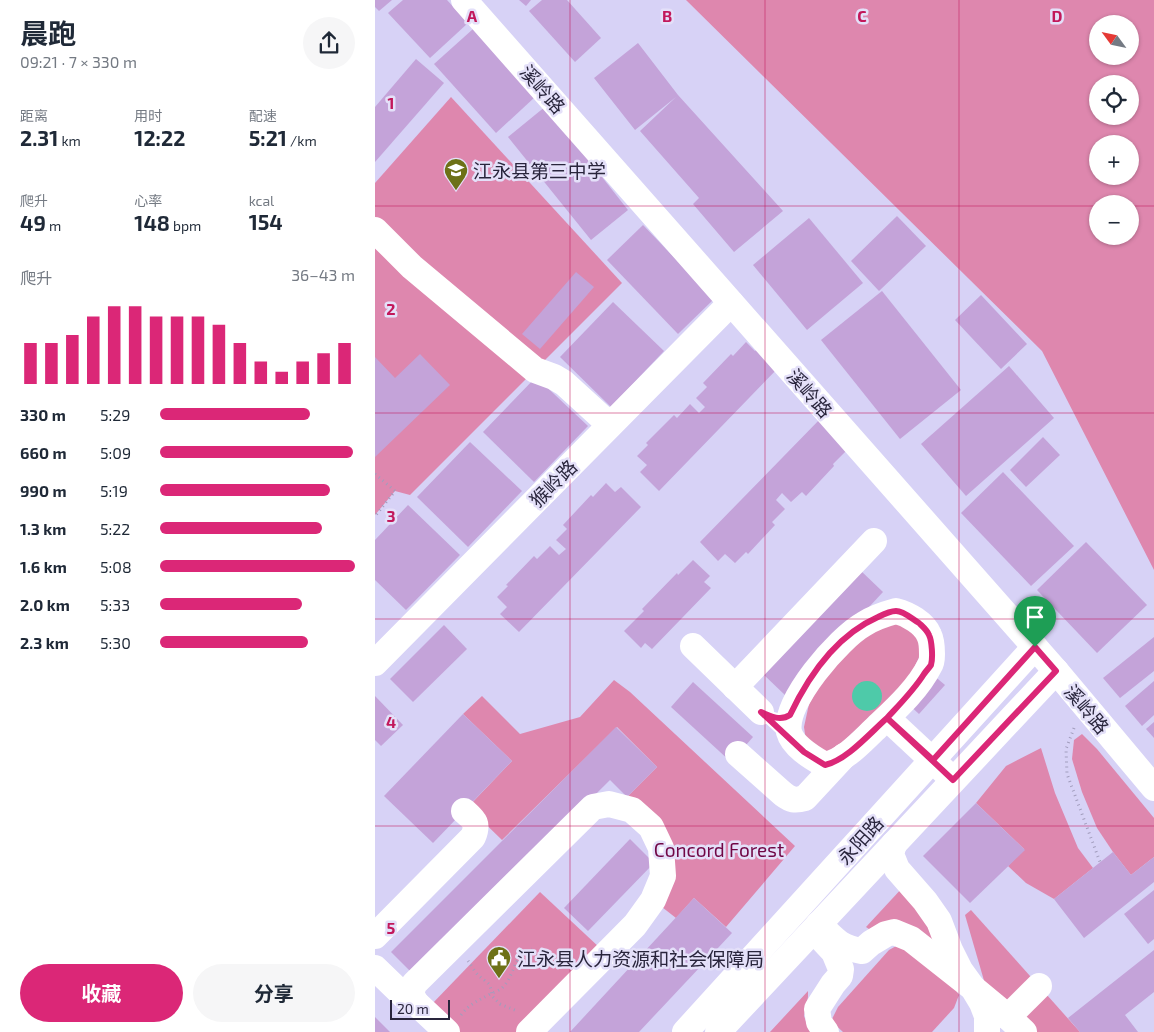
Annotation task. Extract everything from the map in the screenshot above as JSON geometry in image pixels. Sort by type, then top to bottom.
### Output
[{"type":"street","name":"溪岭路","points":[[464,0],[1035,647],[1154,788]]},
{"type":"street","points":[[375,230],[412,267],[535,370],[554,377],[564,384],[610,425]]},
{"type":"street","name":"猴岭路","points":[[379,650],[610,425],[731,303]]},
{"type":"street","points":[[735,687],[874,541]]},
{"type":"street","points":[[738,754],[789,799],[796,801],[805,798],[845,756],[887,718],[912,691],[931,664],[932,647],[929,635],[922,626],[906,614],[896,611],[863,624],[844,639],[824,659],[805,687],[790,715],[789,732],[795,743]]},
{"type":"street","points":[[693,646],[761,712],[820,765],[822,771],[817,785]]},
{"type":"street","name":"永阳路","points":[[685,1032],[1035,647]]},
{"type":"street","name":"永阳路","points":[[722,1031],[816,927],[1056,671]]},
{"type":"street","points":[[761,712],[779,718],[786,718],[790,715]]},
{"type":"street","points":[[887,718],[953,780]]},
{"type":"street","points":[[815,760],[825,765],[834,763],[845,756]]},
{"type":"street","points":[[416,1003],[411,994],[414,984],[593,808],[609,804],[632,810],[651,827],[661,848],[663,876],[653,900],[635,925],[532,1029]]},
{"type":"street","points":[[375,936],[473,837],[476,830],[474,820],[464,811]]},
{"type":"street","points":[[894,844],[891,854],[897,869],[925,901],[939,921],[960,970],[982,1003],[987,1016],[987,1032]]},
{"type":"street","points":[[816,927],[840,945],[852,950],[862,951],[886,934],[894,932],[911,940],[973,988],[1016,1025],[1039,986]]},
{"type":"street","points":[[816,927],[834,952],[841,969],[840,976],[817,1009],[819,1022],[826,1032]]},
{"type":"street","points":[[375,968],[405,997],[452,1027]]},
{"type":"path","points":[[375,474],[395,491],[375,515]]},
{"type":"path","points":[[1089,710],[1075,725],[1066,749],[1067,774],[1100,862]]},
{"type":"path","points":[[458,941],[478,975],[491,986],[492,996],[500,1004],[518,1012],[532,1029]]},
{"type":"path","points":[[452,1027],[465,1010],[475,1001],[502,988],[519,958],[532,949]]},
{"type":"green space","points":[[686,0],[1154,0],[1154,570],[1042,351]]},
{"type":"green space","points":[[451,97],[622,283],[543,362],[375,221],[375,183]]},
{"type":"green space","points":[[375,248],[528,377],[410,495],[395,491],[375,515]]},
{"type":"green space","points":[[892,623],[914,629],[922,651],[908,681],[829,755],[806,741],[804,727],[809,704],[829,669],[867,633]]},
{"type":"green space","name":"Concord Forest","points":[[614,680],[630,692],[795,846],[726,927],[694,898],[676,918],[653,900],[663,876],[627,797],[657,767],[617,727],[502,840],[468,807],[512,761],[463,714],[482,696],[520,734],[580,717]]},
{"type":"green space","points":[[1082,734],[1097,749],[1154,818],[1154,857],[1131,875],[1097,828],[1082,792],[1072,759],[1074,740]]},
{"type":"green space","points":[[1041,748],[1055,793],[1078,848],[1093,868],[1054,899],[1026,883],[1008,866],[1024,849],[976,803],[1006,766]]},
{"type":"green space","points":[[904,886],[922,912],[943,959],[866,927]]},
{"type":"green space","points":[[540,892],[600,948],[518,1032],[459,1032],[431,1005]]},
{"type":"green space","points":[[971,910],[1080,1032],[1030,1032],[985,984],[965,915]]},
{"type":"green space","points":[[898,945],[953,985],[959,995],[954,1008],[932,1032],[843,1032],[831,1021],[838,1007],[889,950]]},
{"type":"green space","points":[[808,991],[804,1016],[810,1032],[770,1032]]},
{"type":"shaded area","points":[[867,681],[878,685],[882,696],[878,707],[867,711],[856,707],[852,696],[856,685]]},
{"type":"building","points":[[375,0],[392,0],[379,11],[375,7]]},
{"type":"building","points":[[403,0],[447,0],[468,23],[430,58],[388,13]]},
{"type":"building","points":[[519,0],[531,0],[526,6]]},
{"type":"building","points":[[542,0],[567,0],[601,38],[575,62],[529,11]]},
{"type":"building","points":[[473,29],[535,97],[496,133],[434,64]]},
{"type":"building","points":[[638,43],[678,95],[783,211],[734,252],[693,204],[699,198],[640,131],[676,97],[635,130],[594,78]]},
{"type":"building","points":[[416,59],[444,83],[375,162],[375,107]]},
{"type":"building","points":[[546,106],[628,210],[591,240],[508,137]]},
{"type":"building","points":[[897,216],[926,246],[879,291],[851,261]]},
{"type":"building","points":[[809,218],[863,283],[807,330],[753,265]]},
{"type":"building","points":[[643,225],[714,299],[678,334],[607,260]]},
{"type":"building","points":[[576,272],[594,287],[540,349],[522,334]]},
{"type":"building","points":[[882,291],[961,390],[900,439],[821,340]]},
{"type":"building","points":[[981,295],[1027,344],[1001,369],[955,320]]},
{"type":"building","points":[[613,302],[664,351],[611,407],[560,357]]},
{"type":"building","points":[[746,342],[755,351],[761,345],[781,365],[659,491],[640,472],[647,465],[637,456],[648,445],[646,443],[674,415],[677,418],[690,404],[699,413],[705,407],[696,398],[707,387],[703,383],[731,354],[733,356]]},
{"type":"building","points":[[420,354],[450,385],[375,457],[375,357],[395,378]]},
{"type":"building","points":[[1009,366],[1054,418],[966,496],[921,444]]},
{"type":"building","points":[[536,377],[588,426],[534,482],[483,432]]},
{"type":"building","points":[[822,417],[846,451],[806,496],[802,492],[791,502],[782,493],[776,500],[785,509],[772,522],[775,525],[748,554],[746,552],[735,563],[725,554],[718,561],[700,542]]},
{"type":"building","points":[[1043,437],[1060,455],[1026,487],[1010,470]]},
{"type":"building","points":[[470,442],[522,491],[468,547],[417,497]]},
{"type":"building","points":[[1003,472],[1074,546],[1031,586],[961,513]]},
{"type":"building","points":[[606,483],[615,492],[621,487],[641,507],[519,632],[500,614],[507,607],[497,597],[534,556],[537,559],[550,546],[559,555],[566,549],[556,540],[567,529],[563,525],[591,495],[593,497]]},
{"type":"building","points":[[408,505],[460,555],[406,610],[375,580],[375,540]]},
{"type":"building","points":[[1086,542],[1147,605],[1097,653],[1037,590]]},
{"type":"building","points":[[693,560],[710,576],[704,582],[711,588],[652,649],[645,643],[641,648],[624,631],[644,611],[642,609],[677,573],[678,575]]},
{"type":"building","points":[[860,570],[883,592],[786,696],[763,674]]},
{"type":"building","points":[[444,625],[467,649],[413,702],[390,679]]},
{"type":"building","points":[[1154,637],[1154,671],[1120,698],[1103,678]]},
{"type":"building","points":[[932,674],[945,685],[919,714],[906,702]]},
{"type":"building","points":[[1154,681],[1154,715],[1142,726],[1125,706]]},
{"type":"building","points":[[693,682],[753,737],[731,762],[671,707]]},
{"type":"building","points":[[375,696],[403,725],[381,746],[375,740]]},
{"type":"building","points":[[463,714],[512,761],[433,843],[384,796]]},
{"type":"building","points":[[1154,722],[1154,738],[1146,729]]},
{"type":"building","points":[[616,727],[657,767],[627,797],[610,780],[414,975],[391,952]]},
{"type":"building","points":[[976,803],[1025,850],[970,903],[923,856]]},
{"type":"building","points":[[630,839],[654,863],[588,931],[564,908]]},
{"type":"building","points":[[1113,852],[1131,875],[1154,857],[1154,882],[1084,938],[1054,899]]},
{"type":"building","points":[[1154,890],[1154,939],[1148,944],[1124,914]]},
{"type":"building","points":[[694,898],[732,933],[639,1032],[570,1032]]},
{"type":"building","points":[[1154,950],[1154,992],[1125,1015],[1138,1032],[1080,1032],[1068,1018]]},
{"type":"building","points":[[375,1017],[390,1032],[375,1032]]},
{"type":"place","name":"江永县第三中学","points":[[456,191]]},
{"type":"place","name":"江永县人力资源和社会保障局","points":[[499,979]]},
{"type":"route","points":[[1035,647],[933,760],[887,718],[847,754],[834,763],[825,765],[804,752],[761,712],[769,716],[786,718],[790,715],[805,687],[824,659],[844,639],[863,624],[880,616],[896,611],[906,614],[922,626],[929,635],[932,647],[931,664],[907,697],[887,718],[953,780],[1056,671],[1035,647]]}]
